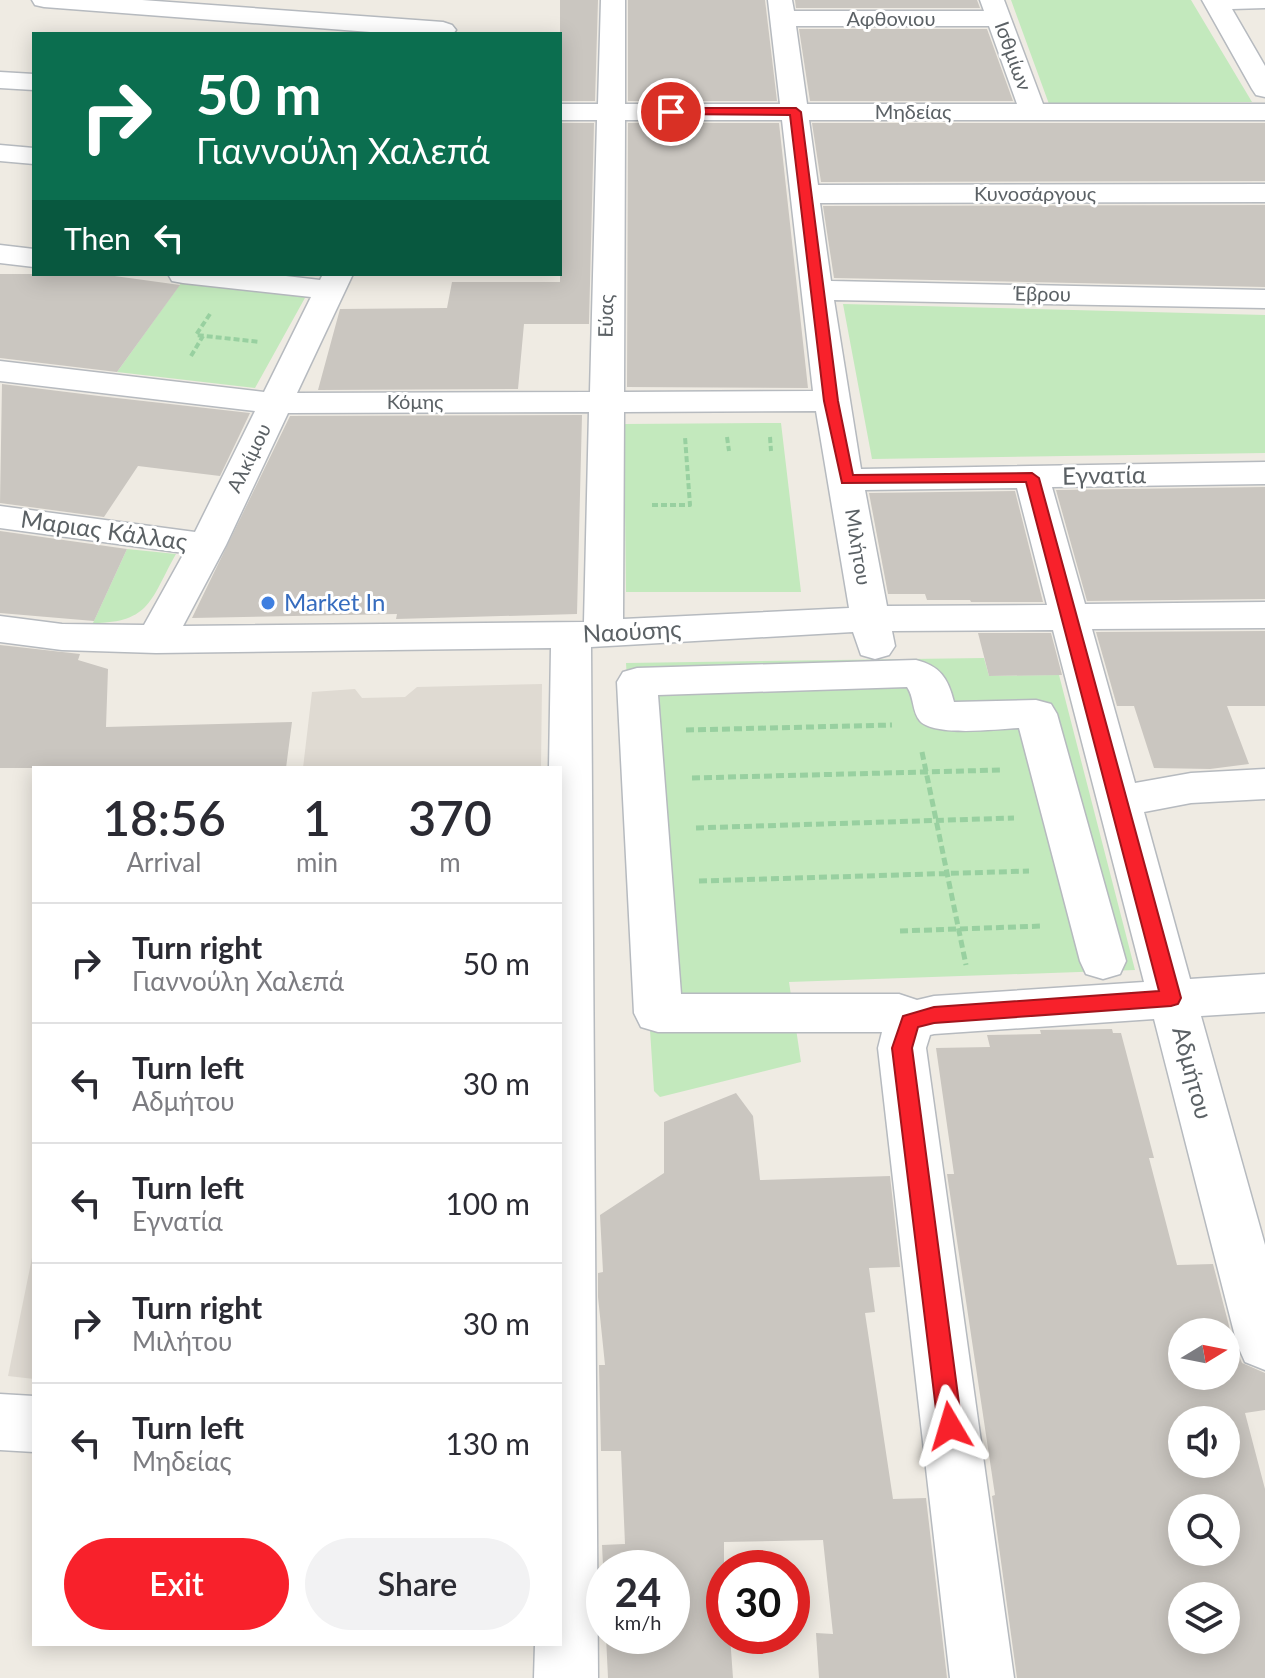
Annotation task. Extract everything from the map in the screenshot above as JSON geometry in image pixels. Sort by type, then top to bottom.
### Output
[{"type":"street","points":[[44,0],[446,25]]},
{"type":"street","name":"Εύας","points":[[566,1678],[562,1402],[587,634],[605,401],[613,0]]},
{"type":"street","points":[[1265,1],[1215,1],[1265,89]]},
{"type":"street","name":"Αφθονιου","points":[[781,9],[996,10]]},
{"type":"street","name":"Μιλήτου","points":[[781,9],[831,401],[870,619],[892,673]]},
{"type":"street","name":"Ισθμίων","points":[[996,10],[1033,112]]},
{"type":"street","points":[[0,80],[32,82]]},
{"type":"street","name":"Μηδείας","points":[[562,112],[1265,112]]},
{"type":"street","points":[[0,153],[32,156]]},
{"type":"street","name":"Κυνοσάργους","points":[[806,194],[1265,193]]},
{"type":"street","points":[[0,254],[32,258]]},
{"type":"street","points":[[203,276],[334,282]]},
{"type":"street","name":"Αλκίμου","points":[[156,640],[207,545],[334,282]]},
{"type":"street","name":"Έβρου","points":[[819,290],[1265,299]]},
{"type":"street","name":"Κόμης","points":[[0,371],[275,403],[831,401]]},
{"type":"street","name":"Εγνατία","points":[[847,480],[1265,473]]},
{"type":"street","name":"Αδμήτου","points":[[1032,478],[1265,1344]]},
{"type":"street","name":"Μαριας Κάλλας","points":[[0,517],[207,545]]},
{"type":"street","name":"Ναούσης","points":[[0,629],[62,637],[156,640],[587,634],[870,619],[1265,615]]},
{"type":"street","points":[[910,1021],[899,1013],[658,1013],[637,682],[916,673],[929,683],[936,713],[943,716],[1036,714],[1097,942]]},
{"type":"street","points":[[1119,803],[1156,791],[1186,787],[1265,784]]},
{"type":"street","points":[[910,1021],[934,1015],[1265,993]]},
{"type":"street","points":[[910,1021],[902,1048],[982,1678]]},
{"type":"street","points":[[0,1422],[32,1424]]},
{"type":"path","points":[[232,279],[196,335],[303,346]]},
{"type":"path","points":[[769,431],[771,451]]},
{"type":"path","points":[[644,505],[690,505],[685,432]]},
{"type":"path","points":[[892,673],[916,725],[966,965]]},
{"type":"path","points":[[640,731],[916,725]]},
{"type":"path","points":[[643,779],[1050,768]]},
{"type":"path","points":[[647,829],[1063,815]]},
{"type":"path","points":[[650,882],[1078,870]]},
{"type":"path","points":[[900,931],[959,930],[1097,942]]},
{"type":"shaded area","points":[[542,684],[541,766],[303,766],[312,692],[355,689],[362,698],[405,697],[417,687]]},
{"type":"shaded area","points":[[32,1258],[32,1379],[8,1376]]},
{"type":"green space","points":[[1011,0],[1191,0],[1252,102],[1049,104]]},
{"type":"green space","points":[[181,283],[306,296],[255,388],[117,372]]},
{"type":"green space","points":[[843,304],[1265,315],[1265,453],[872,459]]},
{"type":"green space","points":[[781,423],[801,592],[626,592],[624,424]]},
{"type":"green space","points":[[127,549],[176,554],[154,595],[138,613],[112,622],[93,623]]},
{"type":"green space","points":[[984,658],[989,676],[1059,675],[1135,970],[789,982],[801,1062],[660,1097],[654,1091],[626,663]]},
{"type":"building","points":[[560,0],[598,0],[595,101],[562,101]]},
{"type":"building","points":[[628,0],[765,0],[777,101],[628,101]]},
{"type":"building","points":[[795,0],[977,0],[980,8],[796,8]]},
{"type":"building","points":[[799,29],[987,29],[1013,101],[810,101]]},
{"type":"building","points":[[562,123],[594,123],[589,324],[524,324],[518,389],[318,390],[340,309],[447,308],[452,282],[560,282]]},
{"type":"building","points":[[628,123],[779,123],[808,388],[627,387]]},
{"type":"building","points":[[812,123],[1265,123],[1265,181],[821,182]]},
{"type":"building","points":[[1265,205],[1265,287],[834,278],[823,206]]},
{"type":"building","points":[[0,274],[115,276],[180,285],[117,372],[0,358]]},
{"type":"building","points":[[2,384],[250,413],[220,476],[138,466],[104,517],[0,503]]},
{"type":"building","points":[[582,415],[577,614],[396,619],[397,614],[192,618],[290,416]]},
{"type":"building","points":[[1265,487],[1265,599],[1087,601],[1056,490]]},
{"type":"building","points":[[1015,491],[1043,602],[927,600],[925,594],[888,594],[869,493]]},
{"type":"building","points":[[0,531],[127,549],[94,621],[0,613]]},
{"type":"building","points":[[1265,631],[1265,706],[1227,706],[1249,764],[1210,769],[1154,768],[1134,706],[1117,706],[1096,632]]},
{"type":"building","points":[[978,633],[1051,633],[1062,675],[989,676]]},
{"type":"building","points":[[0,645],[80,654],[78,660],[108,669],[106,727],[292,722],[286,766],[0,768]]},
{"type":"building","points":[[1112,1029],[1113,1033],[1121,1033],[1154,1158],[1149,1158],[1177,1265],[1213,1264],[1227,1318],[1168,1318],[1168,1390],[1240,1390],[1240,1358],[1242,1363],[1265,1373],[1265,1410],[1245,1413],[1265,1489],[1265,1678],[1017,1678],[992,1496],[995,1495],[947,1174],[954,1174],[936,1048],[990,1047],[987,1035],[1041,1034],[1040,1030]]},
{"type":"building","points":[[736,1093],[753,1116],[760,1180],[890,1176],[900,1267],[869,1268],[875,1312],[865,1313],[893,1499],[926,1498],[947,1678],[819,1678],[816,1633],[833,1634],[823,1540],[724,1542],[724,1550],[706,1550],[706,1654],[731,1654],[733,1678],[608,1678],[607,1654],[690,1654],[690,1550],[602,1550],[602,1545],[625,1544],[621,1451],[601,1451],[599,1365],[605,1365],[598,1297],[598,1273],[603,1272],[600,1215],[664,1173],[664,1122]]},
{"type":"place","name":"Market In","points":[[268,603]]},
{"type":"route","points":[[671,112],[796,112],[831,401],[847,480],[1032,478],[1171,998],[934,1015],[910,1021],[902,1048],[950,1426]]}]
